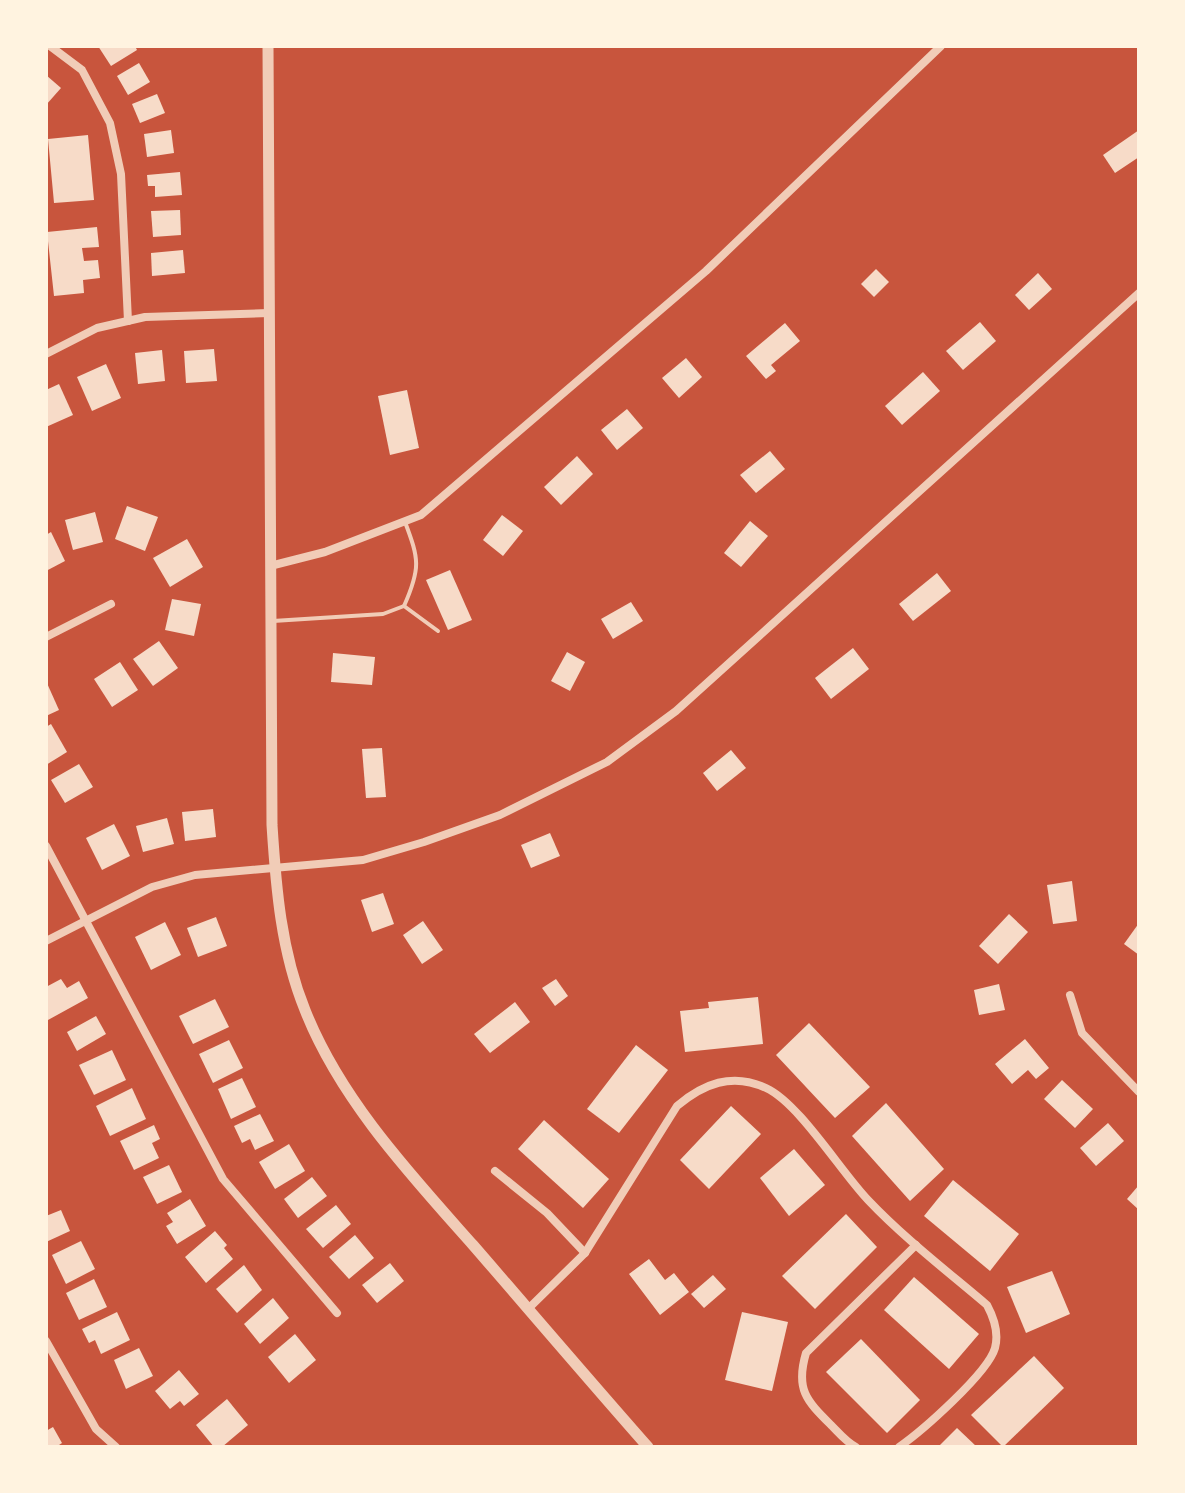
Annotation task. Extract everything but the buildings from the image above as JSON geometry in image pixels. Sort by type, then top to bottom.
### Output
[{"type":"street","points":[[50,46],[82,70],[110,123],[121,174],[128,321]]},
{"type":"street","points":[[268,46],[272,825],[287,957],[305,1011],[334,1068],[412,1175],[648,1447]]},
{"type":"street","points":[[270,566],[325,552],[421,515],[706,271],[941,46]]},
{"type":"street","points":[[46,941],[152,887],[171,881],[195,875],[363,860],[424,842],[500,815],[607,762],[676,711],[1139,293]]},
{"type":"street","points":[[46,354],[97,328],[145,317],[269,313]]},
{"type":"street","points":[[46,637],[111,604]]},
{"type":"street","points":[[46,846],[223,1179],[337,1313]]},
{"type":"street","points":[[1070,995],[1082,1033],[1139,1092]]},
{"type":"street","points":[[528,1309],[585,1253],[677,1106],[695,1091],[718,1081],[744,1081],[767,1088],[787,1103],[867,1200],[987,1305],[993,1317],[995,1347],[989,1362],[899,1447]]},
{"type":"street","points":[[495,1171],[547,1213],[585,1253]]},
{"type":"street","points":[[856,1447],[809,1403],[802,1388],[800,1371],[806,1353],[916,1245]]},
{"type":"street","points":[[46,1341],[96,1429],[116,1447]]},
{"type":"lane","points":[[270,621],[383,614],[404,606],[413,586],[417,555],[405,522]]},
{"type":"lane","points":[[404,606],[438,631]]}]
